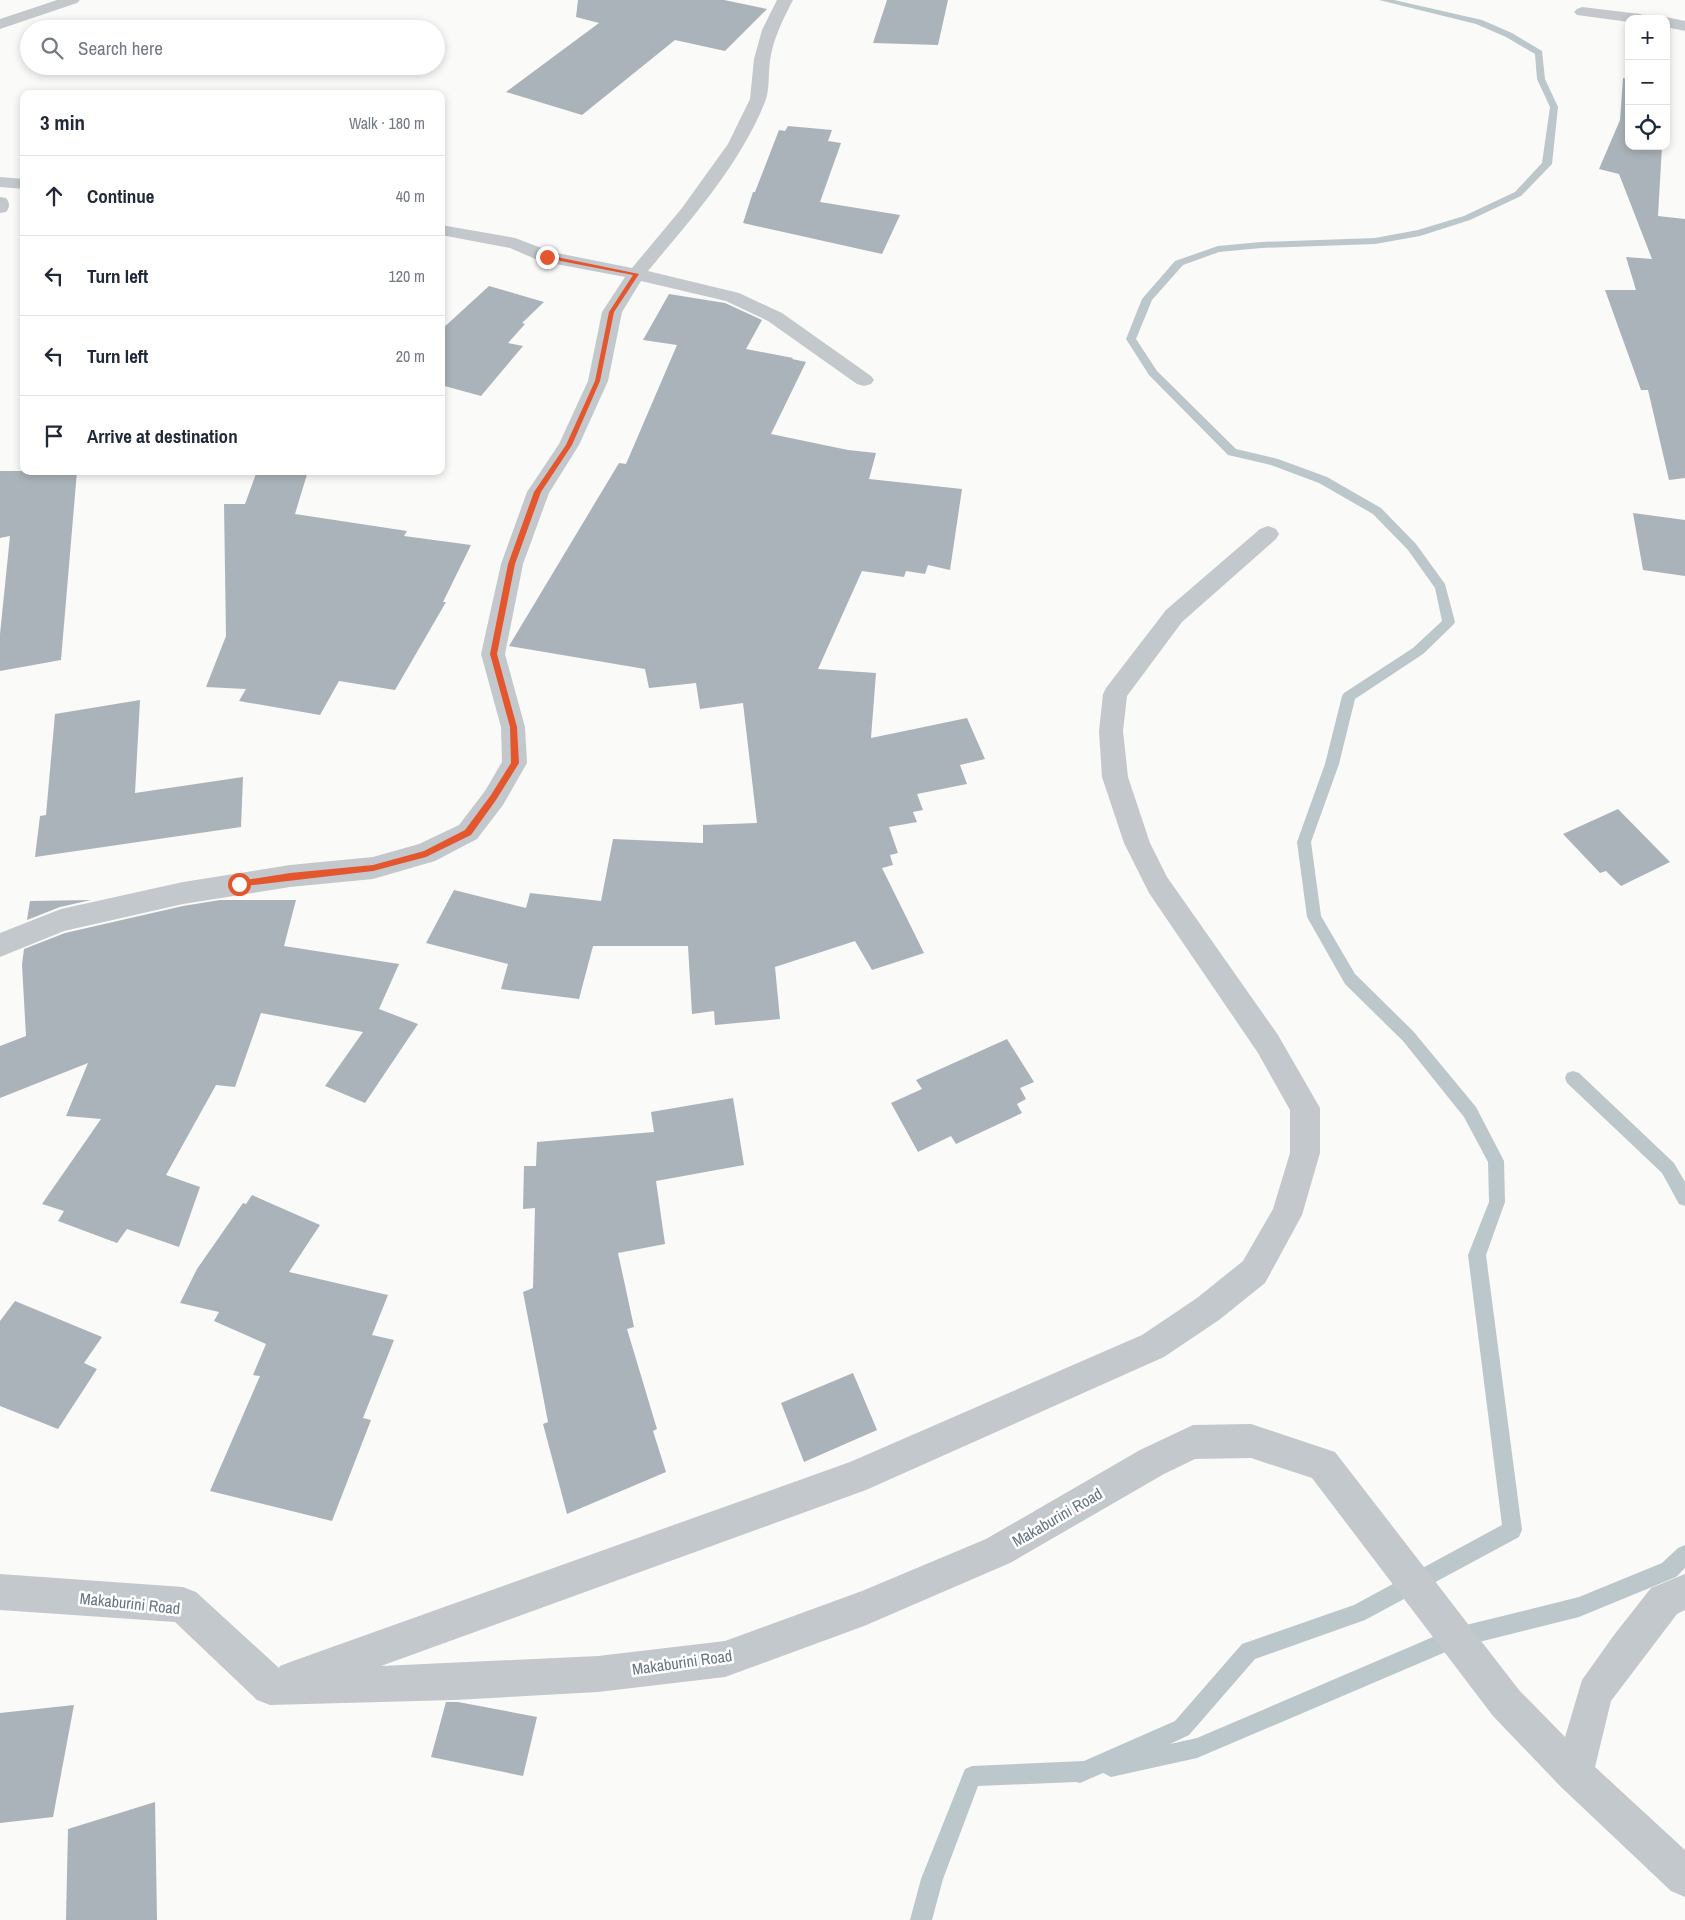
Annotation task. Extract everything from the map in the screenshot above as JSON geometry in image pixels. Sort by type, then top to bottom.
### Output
[{"type":"street","points":[[0,24],[72,0]]},
{"type":"street","points":[[0,944],[61,920],[183,893],[290,876],[373,868],[426,853],[468,832],[494,798],[515,763],[513,727],[493,654],[512,564],[538,492],[569,445],[598,381],[612,312],[636,274],[688,212],[736,145],[758,100],[765,50],[770,30],[785,0]]},
{"type":"street","points":[[1582,12],[1625,17]]},
{"type":"street","points":[[1670,20],[1685,26]]},
{"type":"street","points":[[0,182],[20,184]]},
{"type":"street","points":[[0,202],[0,208]]},
{"type":"street","points":[[445,231],[515,243],[547,257],[636,274],[732,297],[760,309],[798,332],[864,380]]},
{"type":"street","points":[[270,1687],[854,1478],[1153,1346],[1208,1309],[1254,1272],[1286,1215],[1305,1153],[1305,1108],[1268,1044],[1158,886],[1137,843],[1115,777],[1110,731],[1115,694],[1174,616],[1268,534]]},
{"type":"street","name":"Makaburini Road","points":[[0,1592],[183,1605],[270,1687],[454,1682],[598,1674],[725,1660],[864,1608],[998,1551],[1152,1462],[1193,1442],[1251,1441],[1323,1464],[1506,1703],[1574,1774],[1685,1877]]},
{"type":"street","points":[[1574,1774],[1596,1693],[1627,1648],[1664,1602],[1685,1592]]},
{"type":"building","points":[[578,0],[724,0],[767,9],[725,51],[675,40],[582,115],[506,92],[599,23],[576,17]]},
{"type":"building","points":[[887,0],[948,0],[938,45],[873,43]]},
{"type":"building","points":[[1623,78],[1625,78],[1625,150],[1662,150],[1658,216],[1685,219],[1685,478],[1669,480],[1648,390],[1641,390],[1605,290],[1636,290],[1626,257],[1652,259],[1619,174],[1599,169],[1620,120]]},
{"type":"building","points":[[788,126],[832,130],[828,141],[841,143],[820,202],[900,215],[882,254],[743,223],[753,192],[755,192],[779,130],[785,131]]},
{"type":"building","points":[[489,286],[544,302],[522,323],[525,324],[508,343],[523,346],[481,396],[445,386],[445,326]]},
{"type":"building","points":[[669,294],[725,303],[762,320],[746,349],[806,362],[771,434],[848,450],[876,453],[869,479],[962,489],[950,570],[928,565],[925,574],[906,571],[904,577],[862,571],[818,669],[876,673],[871,738],[967,718],[985,759],[960,765],[967,784],[917,794],[923,810],[913,812],[917,822],[889,827],[898,853],[890,855],[893,865],[882,868],[924,953],[872,970],[855,941],[775,967],[780,1019],[715,1025],[714,1011],[692,1014],[688,946],[593,946],[579,999],[501,989],[508,964],[426,943],[454,890],[526,908],[530,893],[601,901],[613,839],[703,843],[703,825],[757,823],[743,703],[700,709],[696,683],[649,688],[645,669],[509,646],[619,463],[626,464],[677,345],[643,340]]},
{"type":"building","points":[[0,471],[20,471],[20,475],[77,475],[61,660],[0,671],[0,634],[10,536],[0,538]]},
{"type":"building","points":[[256,475],[307,475],[295,514],[407,531],[404,536],[471,545],[443,602],[446,602],[395,690],[339,681],[320,715],[239,701],[246,689],[206,687],[226,636],[224,504],[245,504]]},
{"type":"building","points":[[1633,513],[1685,520],[1685,576],[1643,570]]},
{"type":"building","points":[[140,700],[135,793],[243,777],[241,827],[35,857],[40,816],[46,815],[55,714]]},
{"type":"building","points":[[1618,809],[1670,862],[1621,886],[1606,871],[1600,873],[1563,834]]},
{"type":"building","points":[[91,900],[60,907],[27,920],[30,901]]},
{"type":"building","points":[[220,900],[296,900],[284,946],[399,964],[379,1009],[418,1024],[365,1103],[325,1086],[363,1032],[261,1013],[235,1087],[216,1085],[166,1175],[200,1187],[179,1247],[127,1229],[117,1243],[58,1221],[64,1211],[42,1204],[101,1119],[66,1116],[88,1063],[0,1098],[0,1046],[26,1036],[22,965],[24,949],[65,933],[183,906]]},
{"type":"building","points":[[1007,1039],[1034,1082],[1020,1088],[1026,1099],[1017,1104],[1022,1113],[956,1144],[951,1136],[918,1152],[891,1103],[922,1089],[916,1080]]},
{"type":"building","points":[[733,1098],[744,1165],[656,1181],[665,1244],[618,1253],[634,1327],[627,1329],[657,1429],[653,1431],[666,1472],[567,1514],[543,1424],[548,1422],[523,1292],[533,1288],[535,1208],[523,1209],[524,1166],[536,1166],[537,1142],[654,1132],[651,1112]]},
{"type":"building","points":[[252,1195],[320,1225],[289,1272],[388,1295],[372,1335],[394,1340],[363,1418],[371,1420],[332,1521],[210,1491],[260,1376],[253,1375],[266,1344],[214,1321],[219,1312],[180,1303],[197,1269],[243,1203],[246,1204]]},
{"type":"building","points":[[15,1301],[102,1337],[84,1363],[97,1369],[58,1429],[0,1406],[0,1321]]},
{"type":"building","points":[[853,1373],[877,1430],[804,1462],[781,1403]]},
{"type":"building","points":[[446,1702],[458,1702],[537,1717],[523,1776],[431,1757]]},
{"type":"building","points":[[74,1705],[53,1817],[0,1823],[0,1713]]},
{"type":"building","points":[[155,1802],[157,1920],[66,1920],[68,1829]]},
{"type":"waterway","points":[[1084,1771],[1182,1728],[1249,1651],[1358,1613],[1512,1530],[1477,1255],[1497,1202],[1496,1161],[1470,1112],[1408,1036],[1350,979],[1314,917],[1304,842],[1332,764],[1349,696],[1418,651],[1449,622],[1441,587],[1412,547],[1377,511],[1323,480],[1274,462],[1232,452],[1153,373],[1131,339],[1147,299],[1179,263],[1218,249],[1261,245],[1375,241],[1420,233],[1467,218],[1518,194],[1547,164],[1554,107],[1541,79],[1539,53],[1509,35],[1479,22],[1383,0]]},
{"type":"waterway","points":[[1573,1078],[1668,1168],[1685,1198]]},
{"type":"waterway","points":[[1111,1767],[1197,1748],[1454,1638],[1579,1607],[1669,1570],[1685,1555]]},
{"type":"waterway","points":[[921,1920],[932,1879],[972,1776],[1084,1771]]},
{"type":"waterway","points":[[1080,1773],[1084,1771]]},
{"type":"route","points":[[239,884],[290,876],[373,868],[426,853],[468,832],[494,798],[515,763],[513,727],[493,654],[512,564],[538,492],[569,445],[598,381],[606,334],[612,312],[636,274],[547,257]]}]
